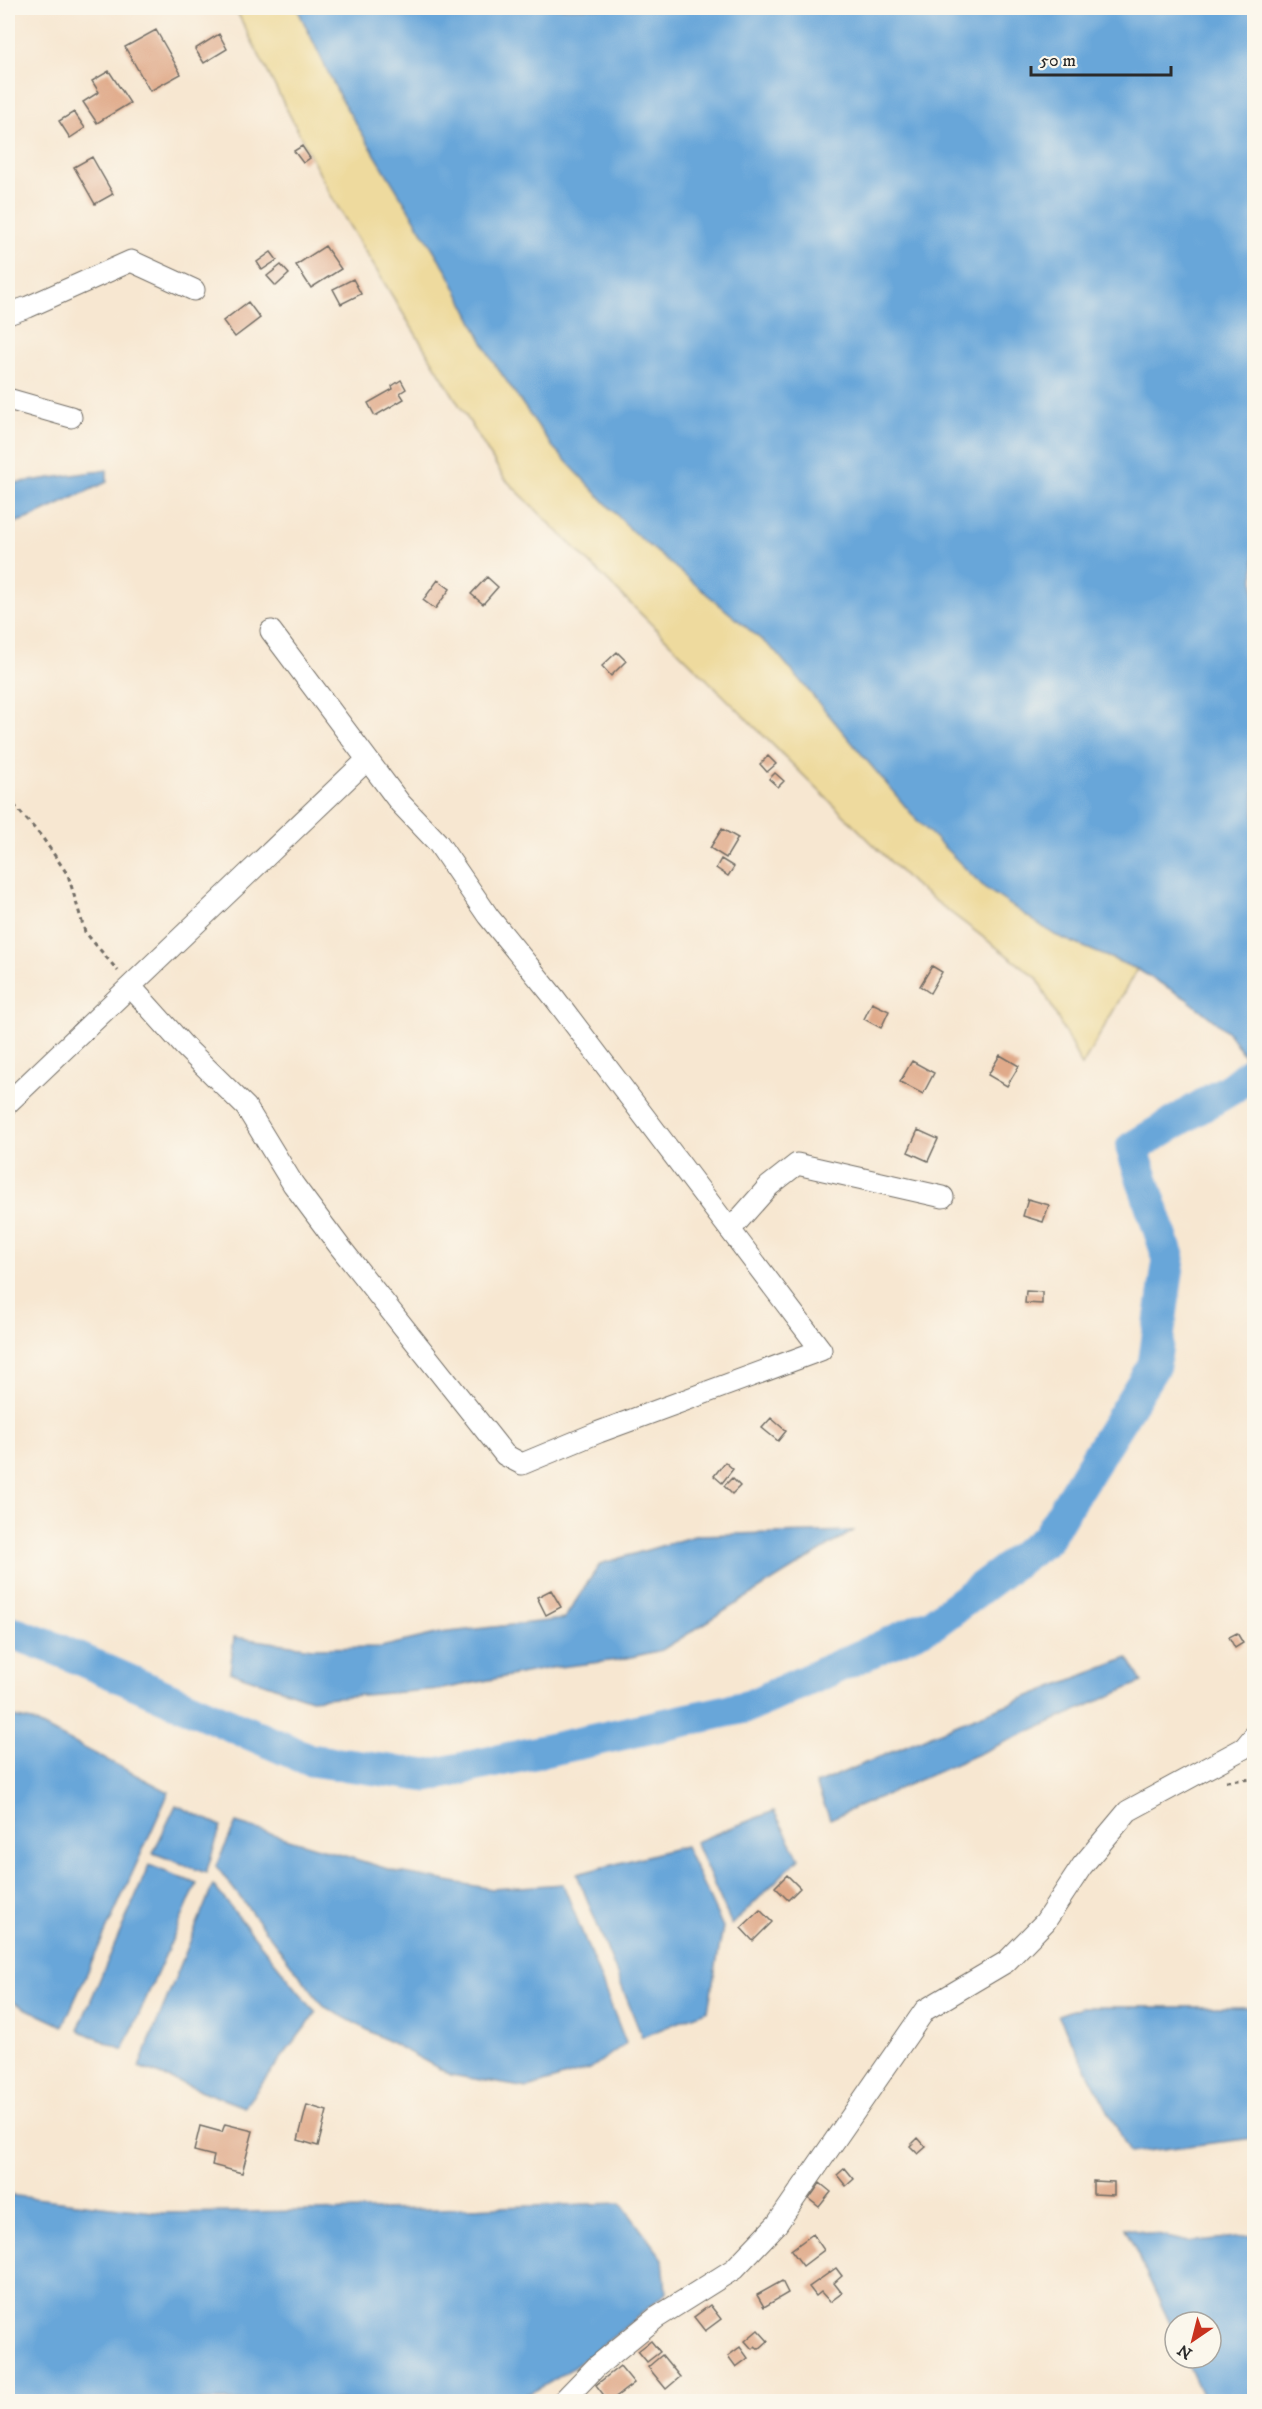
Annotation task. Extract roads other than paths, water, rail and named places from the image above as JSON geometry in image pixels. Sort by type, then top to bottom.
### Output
[{"type":"street","points":[[8,314],[131,261],[195,290]]},
{"type":"street","points":[[8,399],[71,417]]},
{"type":"street","points":[[131,987],[184,1046],[246,1107],[293,1184],[340,1247],[506,1455],[522,1464],[599,1432],[821,1350],[560,1005],[488,916],[438,843],[400,803],[271,631]]},
{"type":"street","points":[[8,1103],[367,760]]},
{"type":"street","points":[[730,1230],[769,1186],[796,1164],[943,1197]]},
{"type":"street","points":[[562,2402],[596,2367],[656,2318],[734,2269],[756,2247],[777,2224],[925,2010],[1006,1962],[1045,1922],[1082,1866],[1128,1810],[1244,1748],[1254,1736]]},
{"type":"water","points":[[297,8],[1254,8],[1254,1070],[1228,1032],[1187,999],[1137,969],[1055,935],[985,888],[916,819],[777,653],[632,531],[552,446],[492,360],[448,273],[342,101]]},
{"type":"water","points":[[107,470],[107,482],[32,517],[8,525],[8,484]]},
{"type":"water","points":[[853,1531],[662,1650],[618,1660],[551,1668],[442,1689],[311,1699],[230,1672],[234,1637],[313,1648],[381,1647],[440,1633],[564,1619],[600,1564],[698,1535]]},
{"type":"water","points":[[1128,1658],[1142,1682],[830,1819],[816,1784],[962,1722]]},
{"type":"water","points":[[8,1716],[32,1721],[169,1792],[63,2026],[8,2000]]},
{"type":"water","points":[[176,1805],[221,1826],[206,1873],[153,1853]]},
{"type":"water","points":[[774,1811],[799,1858],[732,1925],[695,1842]]},
{"type":"water","points":[[236,1823],[398,1872],[492,1889],[563,1884],[626,2043],[590,2069],[527,2088],[451,2075],[323,2006],[216,1866]]},
{"type":"water","points":[[685,1846],[723,1927],[708,2010],[642,2037],[577,1874]]},
{"type":"water","points":[[149,1865],[197,1884],[123,2050],[78,2030]]},
{"type":"water","points":[[213,1885],[316,2013],[244,2107],[139,2067]]},
{"type":"water","points":[[1081,2007],[1254,2007],[1254,2138],[1130,2153],[1058,2015]]},
{"type":"water","points":[[8,2195],[162,2213],[437,2209],[621,2203],[663,2259],[666,2293],[570,2370],[528,2394],[508,2401],[8,2401]]},
{"type":"water","points":[[1125,2228],[1189,2242],[1254,2235],[1254,2401],[1205,2401],[1191,2370],[1223,2370],[1223,2310],[1164,2310]]},
{"type":"waterway","points":[[8,1631],[59,1650],[310,1760],[428,1776],[750,1706],[934,1623],[1046,1539],[1154,1365],[1169,1259],[1132,1148],[1232,1088],[1254,1070]]}]
